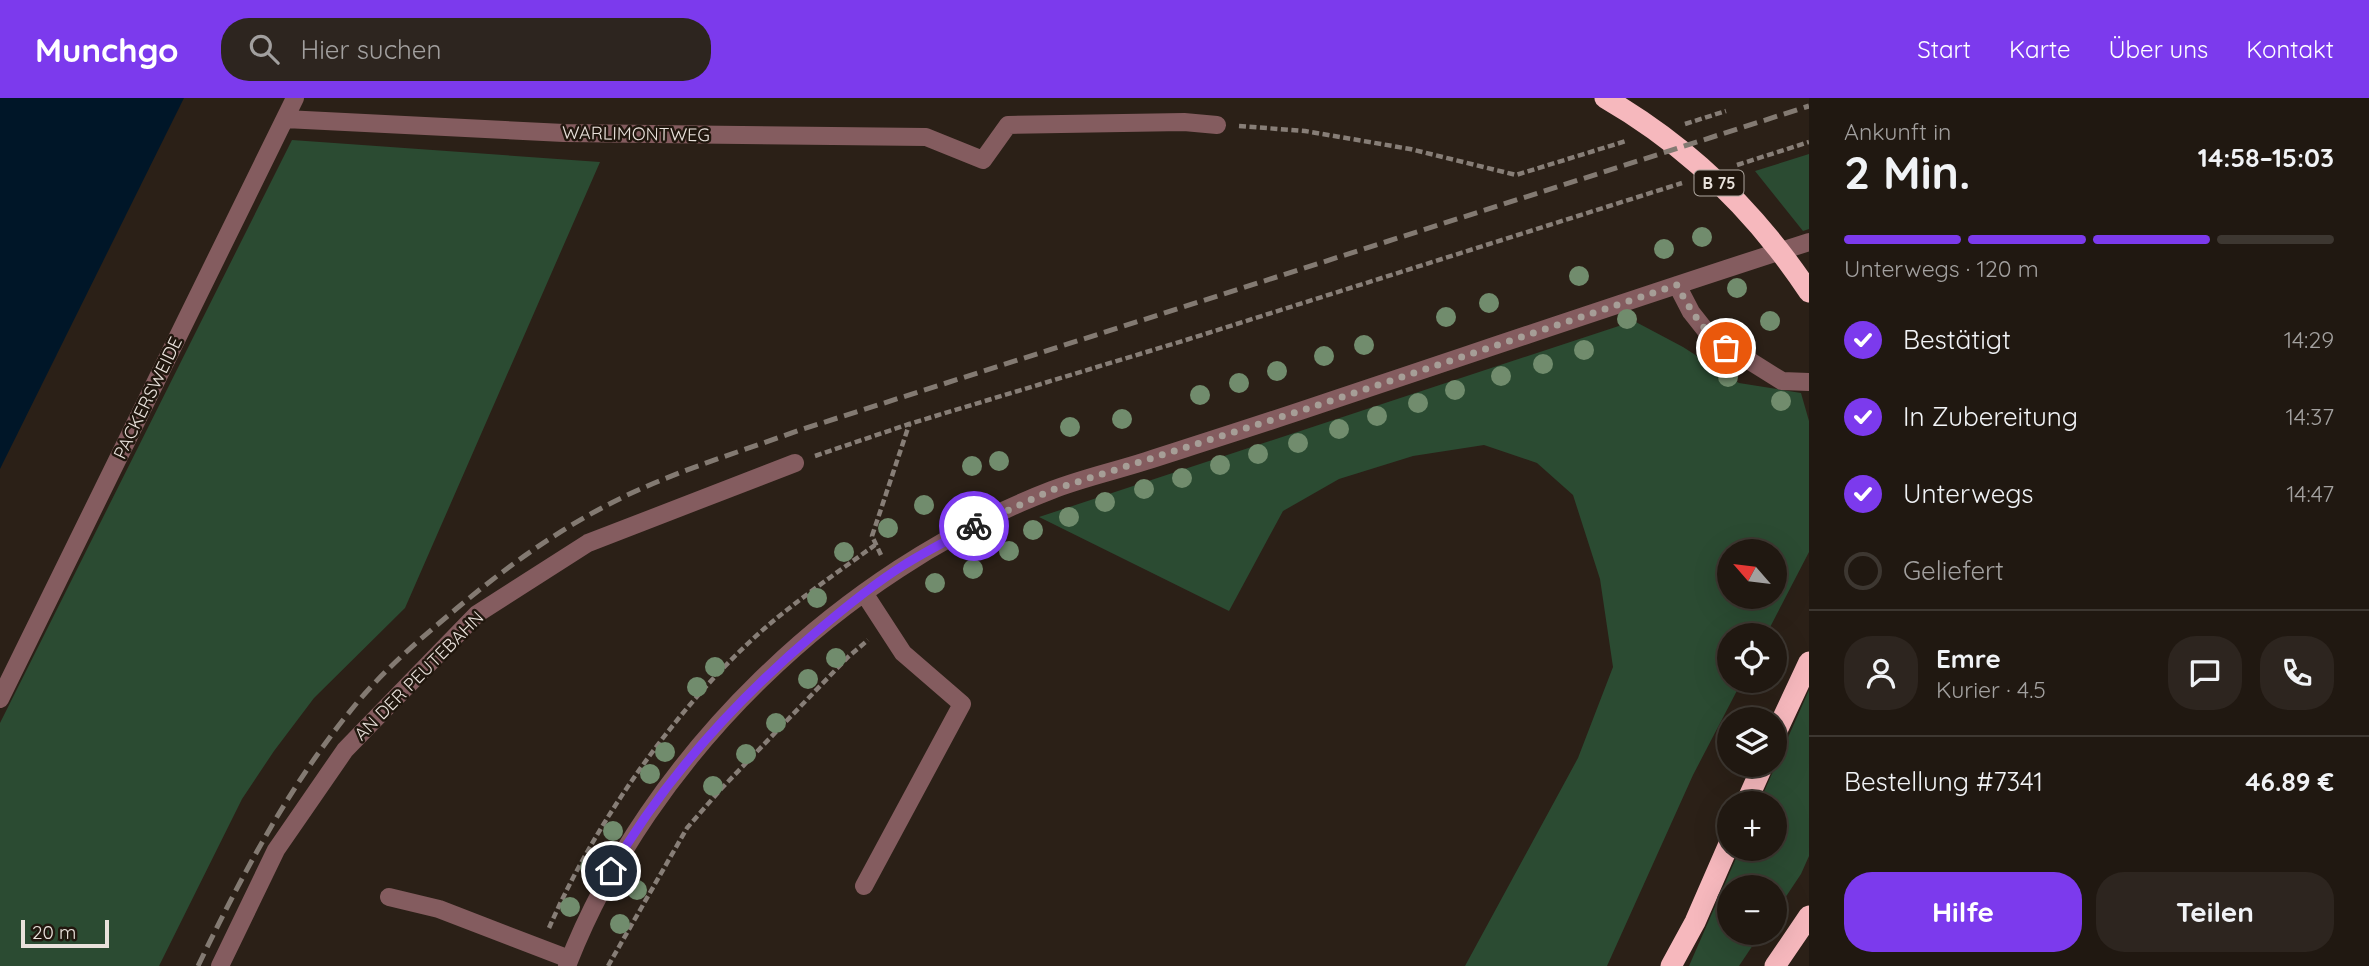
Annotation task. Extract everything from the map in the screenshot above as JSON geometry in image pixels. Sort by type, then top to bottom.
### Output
[{"type":"highway","name":"B 75","points":[[1605,98],[1650,126],[1720,184],[1767,233],[1809,292]]},
{"type":"highway","points":[[1787,709],[1809,662]]},
{"type":"highway","points":[[1671,966],[1695,922],[1722,861]]},
{"type":"highway","points":[[1775,966],[1809,916]]},
{"type":"street","name":"PACKERSWEIDE","points":[[0,699],[295,98]]},
{"type":"street","name":"WARLIMONTWEG","points":[[285,119],[564,133],[926,137],[983,160],[1008,125],[1184,122],[1217,125]]},
{"type":"street","points":[[389,897],[439,909],[568,962],[579,933],[631,838],[667,784],[716,726],[783,660],[864,593],[905,565],[968,530],[1052,490],[1809,242]]},
{"type":"street","points":[[1677,285],[1691,312],[1710,336],[1782,381],[1809,382]]},
{"type":"street","name":"AN DER PEUTEBAHN","points":[[220,966],[276,850],[345,750],[477,614],[588,543],[795,463]]},
{"type":"street","points":[[864,593],[903,653],[962,704],[864,886]]},
{"type":"path","points":[[1674,127],[1726,111]]},
{"type":"path","points":[[1217,125],[1305,131],[1410,149],[1516,174],[1634,139]]},
{"type":"path","points":[[1726,169],[1809,142]]},
{"type":"path","points":[[795,463],[909,424],[1186,340],[1686,181]]},
{"type":"path","points":[[875,545],[872,536],[909,424]]},
{"type":"path","points":[[608,966],[687,828],[848,657],[885,626]]},
{"type":"green space","points":[[292,140],[600,162],[405,608],[314,698],[274,751],[242,799],[159,966],[0,966],[0,723]]},
{"type":"green space","points":[[1809,154],[1809,229],[1803,231],[1755,171]]},
{"type":"green space","points":[[1634,321],[1683,347],[1739,383],[1801,393],[1809,421],[1809,552],[1787,594],[1787,539],[1717,539],[1717,609],[1779,609],[1772,623],[1717,623],[1717,693],[1736,693],[1728,707],[1717,707],[1717,729],[1693,775],[1607,966],[1465,966],[1578,758],[1613,667],[1600,579],[1573,495],[1537,463],[1484,445],[1413,456],[1339,479],[1283,511],[1229,611],[1039,517]]},
{"type":"green space","points":[[1809,690],[1809,856],[1787,895],[1787,875],[1729,875],[1735,861],[1787,861],[1787,791],[1764,791],[1771,777],[1787,777],[1787,740]]},
{"type":"green space","points":[[1717,902],[1717,945],[1753,945],[1739,966],[1689,966]]},
{"type":"water","points":[[0,98],[184,98],[0,469]]},
{"type":"railway","points":[[198,966],[250,864],[289,797],[332,734],[367,691],[416,643],[498,575],[565,529],[612,503],[676,474],[800,430],[1809,106]]},
{"type":"way so far","points":[[974,526],[1052,490],[1303,410],[1677,285],[1691,312],[1710,336],[1726,348]]},
{"type":"route","points":[[611,871],[667,784],[716,726],[783,660],[848,605],[891,574],[974,526]]}]
